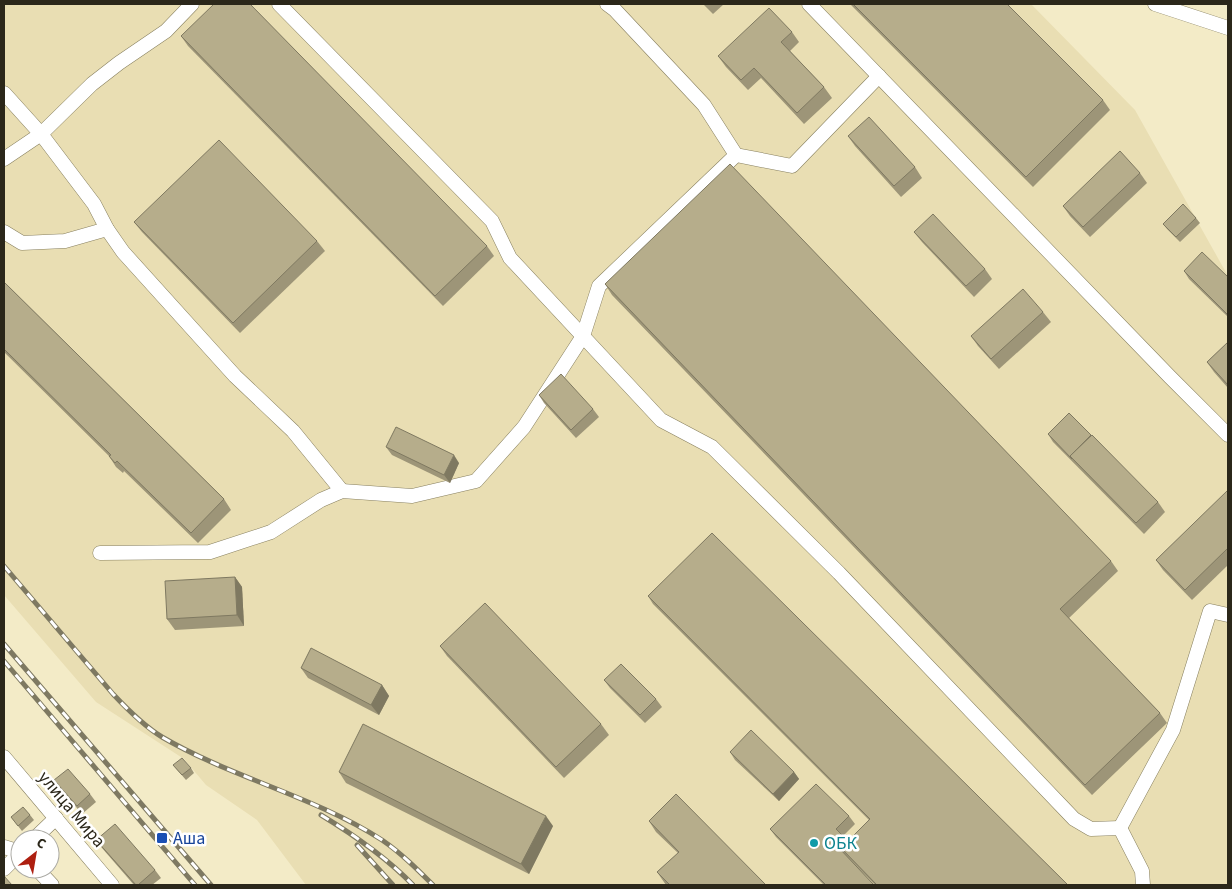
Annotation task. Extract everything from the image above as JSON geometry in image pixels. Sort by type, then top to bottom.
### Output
[{"type":"street","points":[[4,158],[42,134],[92,84],[119,62],[166,31],[192,4]]},
{"type":"street","points":[[279,4],[492,221],[510,258],[661,420],[712,447],[839,573],[1074,819],[1091,830],[1120,828]]},
{"type":"street","points":[[607,4],[615,10],[704,105],[736,155],[792,166],[879,76]]},
{"type":"street","points":[[809,4],[1170,377],[1228,434]]},
{"type":"street","points":[[1155,4],[1228,28]]},
{"type":"street","points":[[4,92],[42,134],[94,204],[106,229],[123,252],[235,376],[293,431],[342,491]]},
{"type":"street","points":[[100,552],[210,552],[271,532],[321,500],[342,491],[412,496],[476,481],[524,427],[583,336],[599,286],[736,155]]},
{"type":"street","points":[[4,232],[22,243],[65,241],[106,229]]},
{"type":"street","points":[[1120,828],[1173,730],[1210,610],[1228,615]]},
{"type":"street","name":"улица Мира","points":[[4,757],[112,885]]},
{"type":"street","points":[[44,829],[56,818]]},
{"type":"street","points":[[1120,828],[1142,871],[1143,885]]},
{"type":"shaded area","points":[[4,4],[1031,4],[1135,110],[1228,276],[1228,885],[306,885],[257,820],[206,785],[184,759],[96,702],[4,595]]},
{"type":"building","points":[[214,4],[250,4],[487,246],[435,296],[181,36]]},
{"type":"building","points":[[853,4],[1007,4],[1103,100],[1026,177]]},
{"type":"building","points":[[769,8],[792,32],[781,42],[824,87],[797,113],[754,68],[741,80],[718,56]]},
{"type":"building","points":[[869,117],[915,167],[894,186],[848,136]]},
{"type":"building","points":[[219,140],[317,241],[233,323],[134,222]]},
{"type":"building","points":[[1120,151],[1140,173],[1083,227],[1063,206]]},
{"type":"building","points":[[730,164],[1111,561],[1060,609],[1160,713],[1085,785],[605,284]]},
{"type":"building","points":[[1183,204],[1196,218],[1176,237],[1163,224]]},
{"type":"building","points":[[933,214],[985,269],[966,286],[914,232]]},
{"type":"building","points":[[1202,252],[1228,277],[1227,314],[1184,271]]},
{"type":"building","points":[[4,282],[224,499],[191,533],[117,461],[115,463],[109,456],[111,455],[4,349]]},
{"type":"building","points":[[1023,289],[1043,312],[991,359],[971,336]]},
{"type":"building","points":[[1228,342],[1228,385],[1207,362]]},
{"type":"building","points":[[561,374],[593,409],[571,430],[539,395]]},
{"type":"building","points":[[1069,413],[1091,435],[1070,456],[1072,459],[1048,434]]},
{"type":"building","points":[[396,427],[454,455],[444,475],[386,447]]},
{"type":"building","points":[[1092,435],[1158,502],[1136,523],[1070,456]]},
{"type":"building","points":[[1228,490],[1228,548],[1185,590],[1156,560]]},
{"type":"building","points":[[712,533],[1068,885],[877,885],[841,848],[870,819],[648,596]]},
{"type":"building","points":[[235,577],[237,615],[167,619],[165,581]]},
{"type":"building","points":[[485,603],[601,724],[556,767],[440,646]]},
{"type":"building","points":[[311,648],[382,685],[371,705],[301,668]]},
{"type":"building","points":[[621,664],[656,699],[640,715],[604,680]]},
{"type":"building","points":[[363,724],[546,816],[521,864],[339,772]]},
{"type":"building","points":[[751,730],[794,772],[773,794],[730,752]]},
{"type":"building","points":[[182,758],[191,768],[182,775],[173,765]]},
{"type":"building","points":[[68,769],[90,794],[77,806],[54,780]]},
{"type":"building","name":"ОБК","points":[[816,784],[849,816],[836,829],[847,840],[839,848],[874,885],[826,885],[770,829]]},
{"type":"building","points":[[676,794],[766,885],[670,885],[657,872],[679,852],[649,821]]},
{"type":"building","points":[[23,807],[30,815],[18,826],[11,817]]},
{"type":"building","name":"Аша","points":[[115,824],[155,870],[138,885],[96,840]]},
{"type":"building","points":[[4,876],[12,885],[4,885]]},
{"type":"railway","points":[[4,566],[113,694],[149,728],[162,737],[216,764],[329,811],[356,825],[396,850],[433,885]]},
{"type":"railway","points":[[4,644],[211,885]]},
{"type":"railway","points":[[4,661],[195,885]]},
{"type":"railway","points":[[321,815],[369,847],[413,885]]},
{"type":"railway","points":[[357,845],[393,885]]},
{"type":"place","name":"Аша","points":[[162,838]]},
{"type":"place","name":"ОБК","points":[[814,843]]}]
